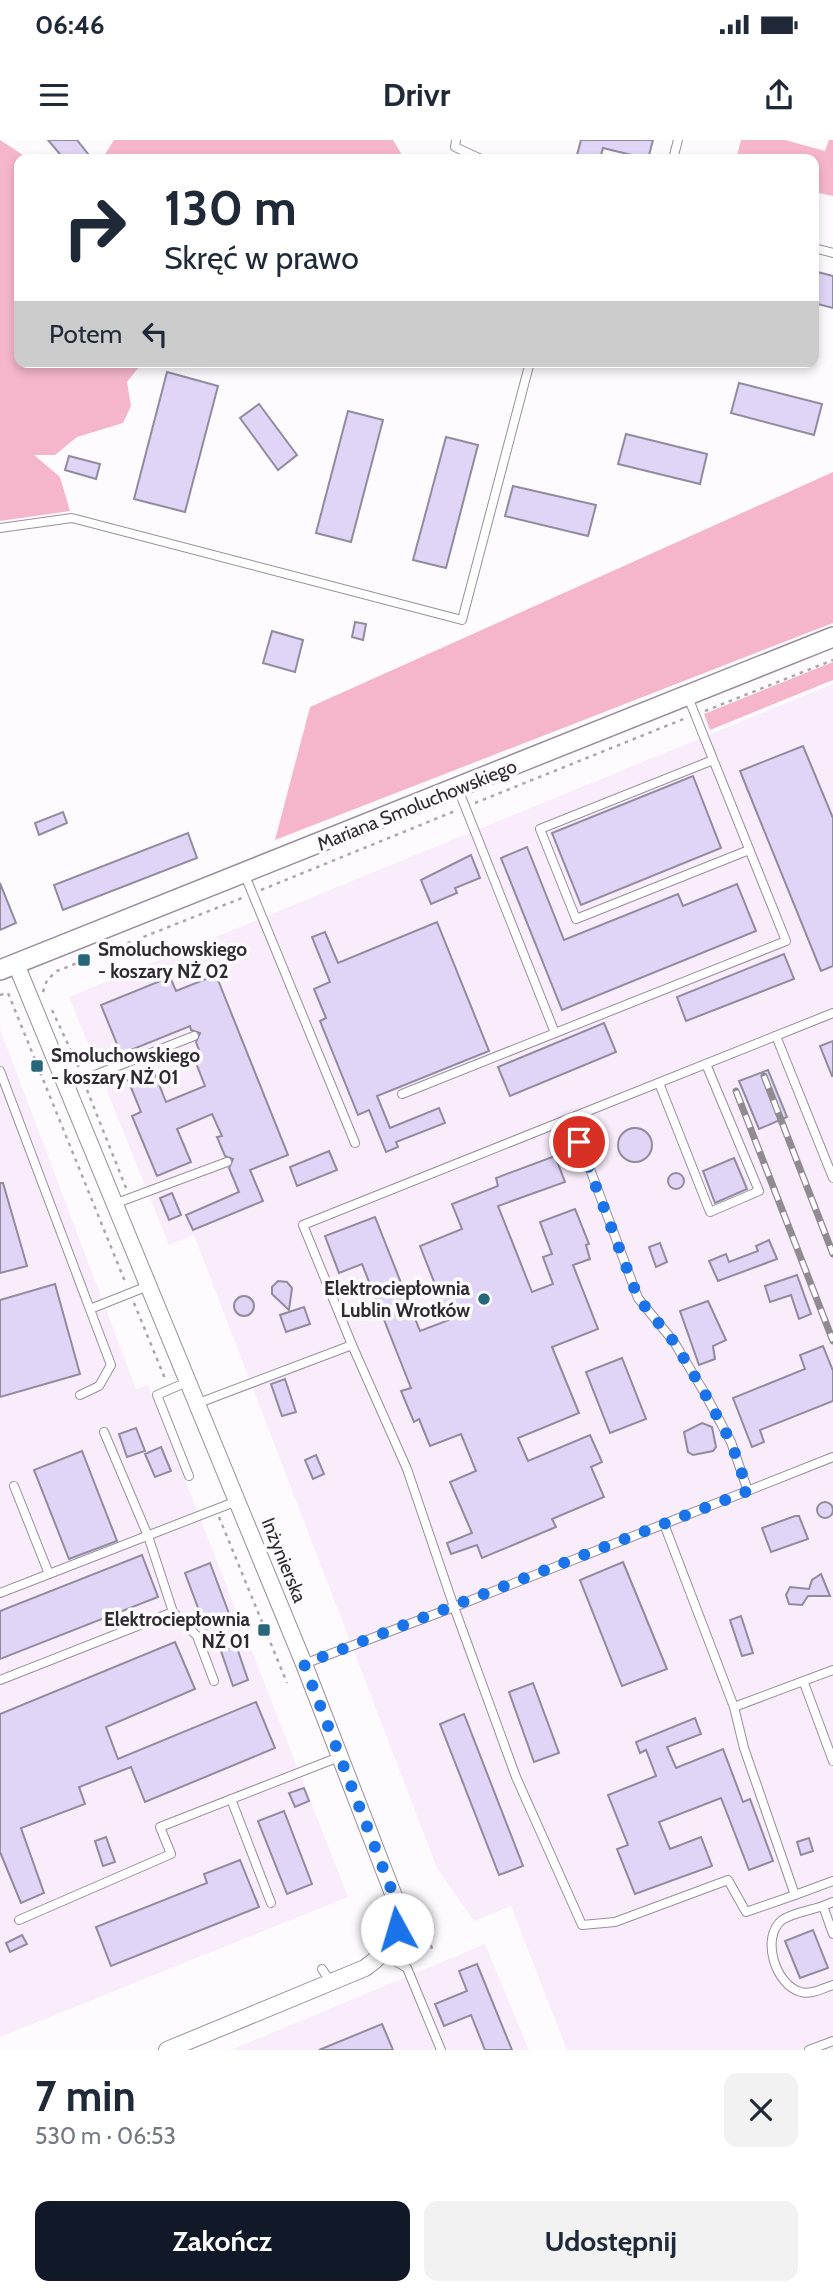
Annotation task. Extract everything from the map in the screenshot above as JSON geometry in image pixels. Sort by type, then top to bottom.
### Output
[{"type":"street","name":"Mariana Smoluchowskiego","points":[[8,967],[244,873],[462,798],[692,706],[833,637]]},
{"type":"street","name":"Inżynierska","points":[[8,967],[122,1201],[148,1286],[304,1664],[397,1904],[397,1929],[384,1955]]},
{"type":"street","points":[[169,2050],[332,1984],[365,1969],[384,1955]]},
{"type":"lane","points":[[456,140],[455,147],[470,154]]},
{"type":"lane","points":[[0,528],[72,518],[462,620],[528,368]]},
{"type":"lane","points":[[402,1094],[786,941],[692,706]]},
{"type":"lane","points":[[713,760],[540,829],[576,919],[749,850]]},
{"type":"lane","points":[[462,798],[555,1033]]},
{"type":"lane","points":[[244,873],[355,1143]]},
{"type":"lane","points":[[833,1013],[303,1225],[407,1469],[516,1777],[582,1926],[615,1922],[728,1880],[746,1912],[833,1881]]},
{"type":"lane","points":[[67,1086],[194,1036]]},
{"type":"lane","points":[[776,1036],[833,1178]]},
{"type":"lane","points":[[659,1083],[710,1212],[759,1191],[706,1064]]},
{"type":"lane","points":[[0,1071],[111,1365],[99,1386],[80,1395]]},
{"type":"lane","points":[[571,1118],[638,1298],[674,1342],[704,1392],[731,1442],[748,1491]]},
{"type":"lane","points":[[122,1201],[227,1162]]},
{"type":"lane","points":[[90,1309],[148,1286]]},
{"type":"lane","points":[[196,1404],[352,1345]]},
{"type":"lane","points":[[187,1382],[157,1395],[190,1476]]},
{"type":"lane","points":[[104,1432],[148,1536],[173,1612],[197,1636],[214,1681]]},
{"type":"lane","points":[[304,1664],[833,1457]]},
{"type":"lane","points":[[14,1486],[49,1574]]},
{"type":"lane","points":[[0,1593],[237,1502]]},
{"type":"lane","points":[[664,1524],[734,1707],[744,1748],[795,1895]]},
{"type":"lane","points":[[0,1680],[173,1612]]},
{"type":"lane","points":[[734,1707],[833,1670]]},
{"type":"lane","points":[[804,1683],[833,1761]]},
{"type":"lane","points":[[19,1920],[171,1854],[160,1827],[340,1758]]},
{"type":"lane","points":[[231,1799],[271,1903]]},
{"type":"lane","points":[[833,1902],[782,1920],[772,1933],[770,1945],[782,1979],[800,1992],[812,1992],[833,1984]]},
{"type":"lane","points":[[823,1906],[833,1934]]},
{"type":"lane","points":[[384,1955],[407,1968],[441,2050]]},
{"type":"lane","points":[[322,1969],[332,1984]]},
{"type":"lane","points":[[809,2050],[833,2041]]},
{"type":"path","points":[[45,999],[44,987],[57,971],[252,894],[462,798],[692,706],[833,660]]},
{"type":"path","points":[[0,995],[8,993],[169,1390]]},
{"type":"path","points":[[52,1010],[83,1079],[122,1201]]},
{"type":"path","points":[[216,1510],[287,1683]]},
{"type":"path","points":[[408,1887],[433,1951]]},
{"type":"shaded area","points":[[0,140],[21,154],[14,154],[14,368],[138,368],[127,382],[131,406],[123,423],[77,437],[55,455],[34,455],[60,477],[70,511],[0,521]]},
{"type":"shaded area","points":[[114,140],[393,140],[401,154],[105,154]]},
{"type":"shaded area","points":[[741,140],[785,140],[825,151],[829,140],[833,140],[833,196],[819,193],[819,154],[737,154]]},
{"type":"shaded area","points":[[833,472],[833,623],[275,840],[310,707]]},
{"type":"shaded area","points":[[833,662],[833,680],[710,730],[704,714]]},
{"type":"shaded area","name":"Elektrociepłownia Lublin Wrotków","points":[[833,684],[833,2050],[567,2050],[511,1906],[474,1921],[437,1868],[194,1235],[169,1245],[69,997]]},
{"type":"shaded area","points":[[0,1029],[136,1389],[148,1385],[348,1897],[0,2037]]},
{"type":"shaded area","points":[[485,1944],[529,2050],[231,2050]]},
{"type":"building","points":[[48,140],[77,140],[88,154],[60,154]]},
{"type":"building","points":[[581,140],[653,140],[649,154],[628,154],[603,148],[601,154],[577,154]]},
{"type":"building","points":[[819,272],[833,276],[833,308],[819,304]]},
{"type":"building","points":[[167,372],[218,386],[185,512],[134,499]]},
{"type":"building","points":[[739,383],[822,404],[814,435],[731,413]]},
{"type":"building","points":[[259,404],[297,455],[278,470],[240,418]]},
{"type":"building","points":[[348,411],[383,420],[351,542],[316,533]]},
{"type":"building","points":[[626,434],[707,454],[700,484],[618,464]]},
{"type":"building","points":[[446,437],[478,445],[446,568],[413,560]]},
{"type":"building","points":[[69,456],[100,464],[96,479],[65,470]]},
{"type":"building","points":[[513,486],[596,505],[588,536],[505,516]]},
{"type":"building","points":[[355,622],[366,624],[363,640],[352,637]]},
{"type":"building","points":[[272,631],[303,640],[295,672],[263,663]]},
{"type":"building","points":[[803,746],[833,818],[833,966],[821,971],[740,771]]},
{"type":"building","points":[[693,776],[721,848],[581,905],[552,833]]},
{"type":"building","points":[[63,812],[67,823],[39,835],[35,823]]},
{"type":"building","points":[[188,833],[197,858],[63,910],[54,885]]},
{"type":"building","points":[[527,847],[564,940],[678,894],[683,906],[737,884],[756,931],[562,1010],[501,858]]},
{"type":"building","points":[[471,855],[480,878],[455,888],[457,893],[431,904],[421,880]]},
{"type":"building","points":[[0,883],[16,923],[0,930]]},
{"type":"building","points":[[437,922],[489,1051],[377,1096],[390,1128],[439,1108],[445,1123],[396,1142],[398,1147],[386,1152],[369,1110],[358,1115],[320,1021],[326,1018],[314,989],[330,982],[312,937],[325,932],[338,963]]},
{"type":"building","points":[[784,954],[794,979],[686,1021],[677,997]]},
{"type":"building","points":[[216,975],[288,1155],[250,1170],[263,1201],[193,1230],[186,1215],[239,1192],[229,1168],[233,1159],[225,1156],[217,1137],[222,1136],[212,1114],[177,1129],[191,1162],[157,1176],[132,1116],[141,1112],[128,1080],[153,1069],[166,1102],[205,1086],[192,1053],[199,1050],[196,1042],[200,1033],[191,1030],[190,1026],[121,1054],[101,1005],[170,977],[176,991]]},
{"type":"building","points":[[604,1023],[616,1052],[510,1096],[498,1067]]},
{"type":"building","points":[[833,1041],[833,1076],[832,1076],[820,1046]]},
{"type":"building","points":[[768,1070],[787,1117],[759,1129],[739,1081]]},
{"type":"building","points":[[635,1128],[647,1133],[652,1145],[647,1157],[635,1162],[623,1157],[618,1145],[623,1133]]},
{"type":"building","points":[[329,1151],[337,1170],[297,1186],[290,1167]]},
{"type":"building","points":[[555,1156],[565,1182],[498,1206],[532,1292],[553,1284],[543,1257],[552,1254],[540,1222],[575,1209],[589,1244],[586,1245],[590,1259],[573,1265],[598,1329],[552,1347],[579,1413],[518,1438],[528,1461],[590,1435],[602,1462],[591,1467],[604,1497],[552,1519],[556,1527],[482,1558],[477,1545],[451,1554],[447,1543],[472,1533],[450,1482],[476,1471],[461,1434],[430,1446],[419,1419],[414,1422],[401,1391],[411,1388],[362,1264],[339,1273],[325,1236],[375,1217],[420,1331],[449,1320],[420,1246],[462,1229],[452,1204],[498,1186],[496,1178]]},
{"type":"building","points":[[734,1158],[747,1189],[715,1203],[703,1171]]},
{"type":"building","points":[[676,1173],[684,1181],[676,1189],[668,1181]]},
{"type":"building","points":[[0,1183],[3,1183],[27,1266],[0,1273]]},
{"type":"building","points":[[172,1193],[181,1215],[169,1220],[160,1198]]},
{"type":"building","points":[[769,1240],[777,1259],[718,1281],[709,1261],[726,1254],[729,1262],[758,1251],[756,1246]]},
{"type":"building","points":[[660,1243],[667,1262],[656,1267],[649,1247]]},
{"type":"building","points":[[797,1275],[811,1314],[799,1319],[791,1295],[770,1302],[765,1286]]},
{"type":"building","points":[[278,1281],[287,1282],[292,1288],[289,1310],[272,1294],[272,1287]]},
{"type":"building","points":[[55,1284],[80,1374],[0,1397],[0,1300]]},
{"type":"building","points":[[244,1296],[251,1299],[254,1306],[251,1313],[244,1316],[237,1313],[234,1306],[237,1299]]},
{"type":"building","points":[[708,1301],[726,1340],[713,1346],[715,1359],[699,1365],[680,1311]]},
{"type":"building","points":[[304,1307],[310,1324],[286,1332],[280,1315]]},
{"type":"building","points":[[823,1346],[833,1371],[833,1401],[760,1430],[764,1442],[752,1447],[733,1398],[805,1369],[800,1355]]},
{"type":"building","points":[[622,1358],[646,1419],[610,1433],[586,1372]]},
{"type":"building","points":[[285,1379],[296,1412],[282,1416],[271,1384]]},
{"type":"building","points":[[702,1423],[712,1427],[716,1447],[713,1451],[693,1455],[688,1452],[684,1432]]},
{"type":"building","points":[[136,1428],[145,1451],[127,1457],[119,1434]]},
{"type":"building","points":[[161,1447],[171,1471],[155,1477],[145,1454]]},
{"type":"building","points":[[82,1451],[117,1541],[69,1559],[34,1470]]},
{"type":"building","points":[[316,1455],[324,1474],[313,1479],[305,1460]]},
{"type":"building","points":[[825,1502],[831,1504],[831,1516],[825,1518],[819,1516],[817,1510],[819,1504]]},
{"type":"building","points":[[799,1516],[808,1539],[771,1552],[762,1528]]},
{"type":"building","points":[[142,1555],[158,1597],[0,1659],[0,1611]]},
{"type":"building","points":[[623,1562],[667,1669],[622,1686],[580,1580]]},
{"type":"building","points":[[210,1563],[231,1619],[206,1629],[185,1573]]},
{"type":"building","points":[[821,1574],[830,1596],[808,1596],[802,1605],[789,1604],[786,1595],[790,1587],[809,1589],[812,1580]]},
{"type":"building","points":[[741,1616],[753,1653],[742,1656],[730,1620]]},
{"type":"building","points":[[175,1642],[195,1689],[106,1727],[118,1759],[256,1702],[275,1748],[145,1802],[131,1767],[79,1787],[85,1804],[21,1828],[44,1893],[21,1903],[0,1852],[0,1714]]},
{"type":"building","points":[[236,1645],[248,1680],[233,1686],[221,1651]]},
{"type":"building","points":[[533,1683],[559,1753],[534,1762],[509,1692]]},
{"type":"building","points":[[464,1714],[523,1866],[499,1875],[440,1724]]},
{"type":"building","points":[[695,1718],[701,1734],[667,1747],[676,1768],[723,1749],[743,1802],[750,1799],[773,1861],[749,1870],[721,1798],[659,1822],[670,1849],[701,1837],[712,1866],[635,1894],[617,1849],[628,1845],[608,1795],[656,1776],[646,1750],[640,1753],[636,1742]]},
{"type":"building","points":[[304,1788],[309,1801],[295,1807],[289,1793]]},
{"type":"building","points":[[284,1811],[312,1884],[287,1894],[258,1821]]},
{"type":"building","points":[[106,1837],[115,1862],[103,1866],[95,1841]]},
{"type":"building","points":[[809,1838],[813,1851],[801,1855],[797,1842]]},
{"type":"building","points":[[240,1860],[259,1907],[111,1966],[96,1927],[207,1883],[204,1874]]},
{"type":"building","points":[[813,1930],[828,1968],[800,1978],[785,1941]]},
{"type":"building","points":[[22,1935],[27,1944],[10,1952],[6,1943]]},
{"type":"building","points":[[477,1964],[512,2050],[485,2050],[471,2015],[444,2026],[435,2004],[467,1991],[459,1971]]},
{"type":"building","points":[[382,2024],[393,2050],[319,2050]]},
{"type":"railway","points":[[764,1076],[833,1254]]},
{"type":"railway","points":[[736,1091],[833,1341]]},
{"type":"place","name":"Smoluchowskiego - koszary NŻ 02","points":[[84,960]]},
{"type":"place","name":"Smoluchowskiego - koszary NŻ 01","points":[[37,1066]]},
{"type":"place","name":"Elektrociepłownia Lublin Wrotków","points":[[484,1299]]},
{"type":"place","name":"Elektrociepłownia NŻ 01","points":[[264,1630]]},
{"type":"route","points":[[397,1929],[397,1904],[304,1664],[748,1491],[731,1442],[704,1392],[674,1342],[638,1298],[579,1142]]}]
